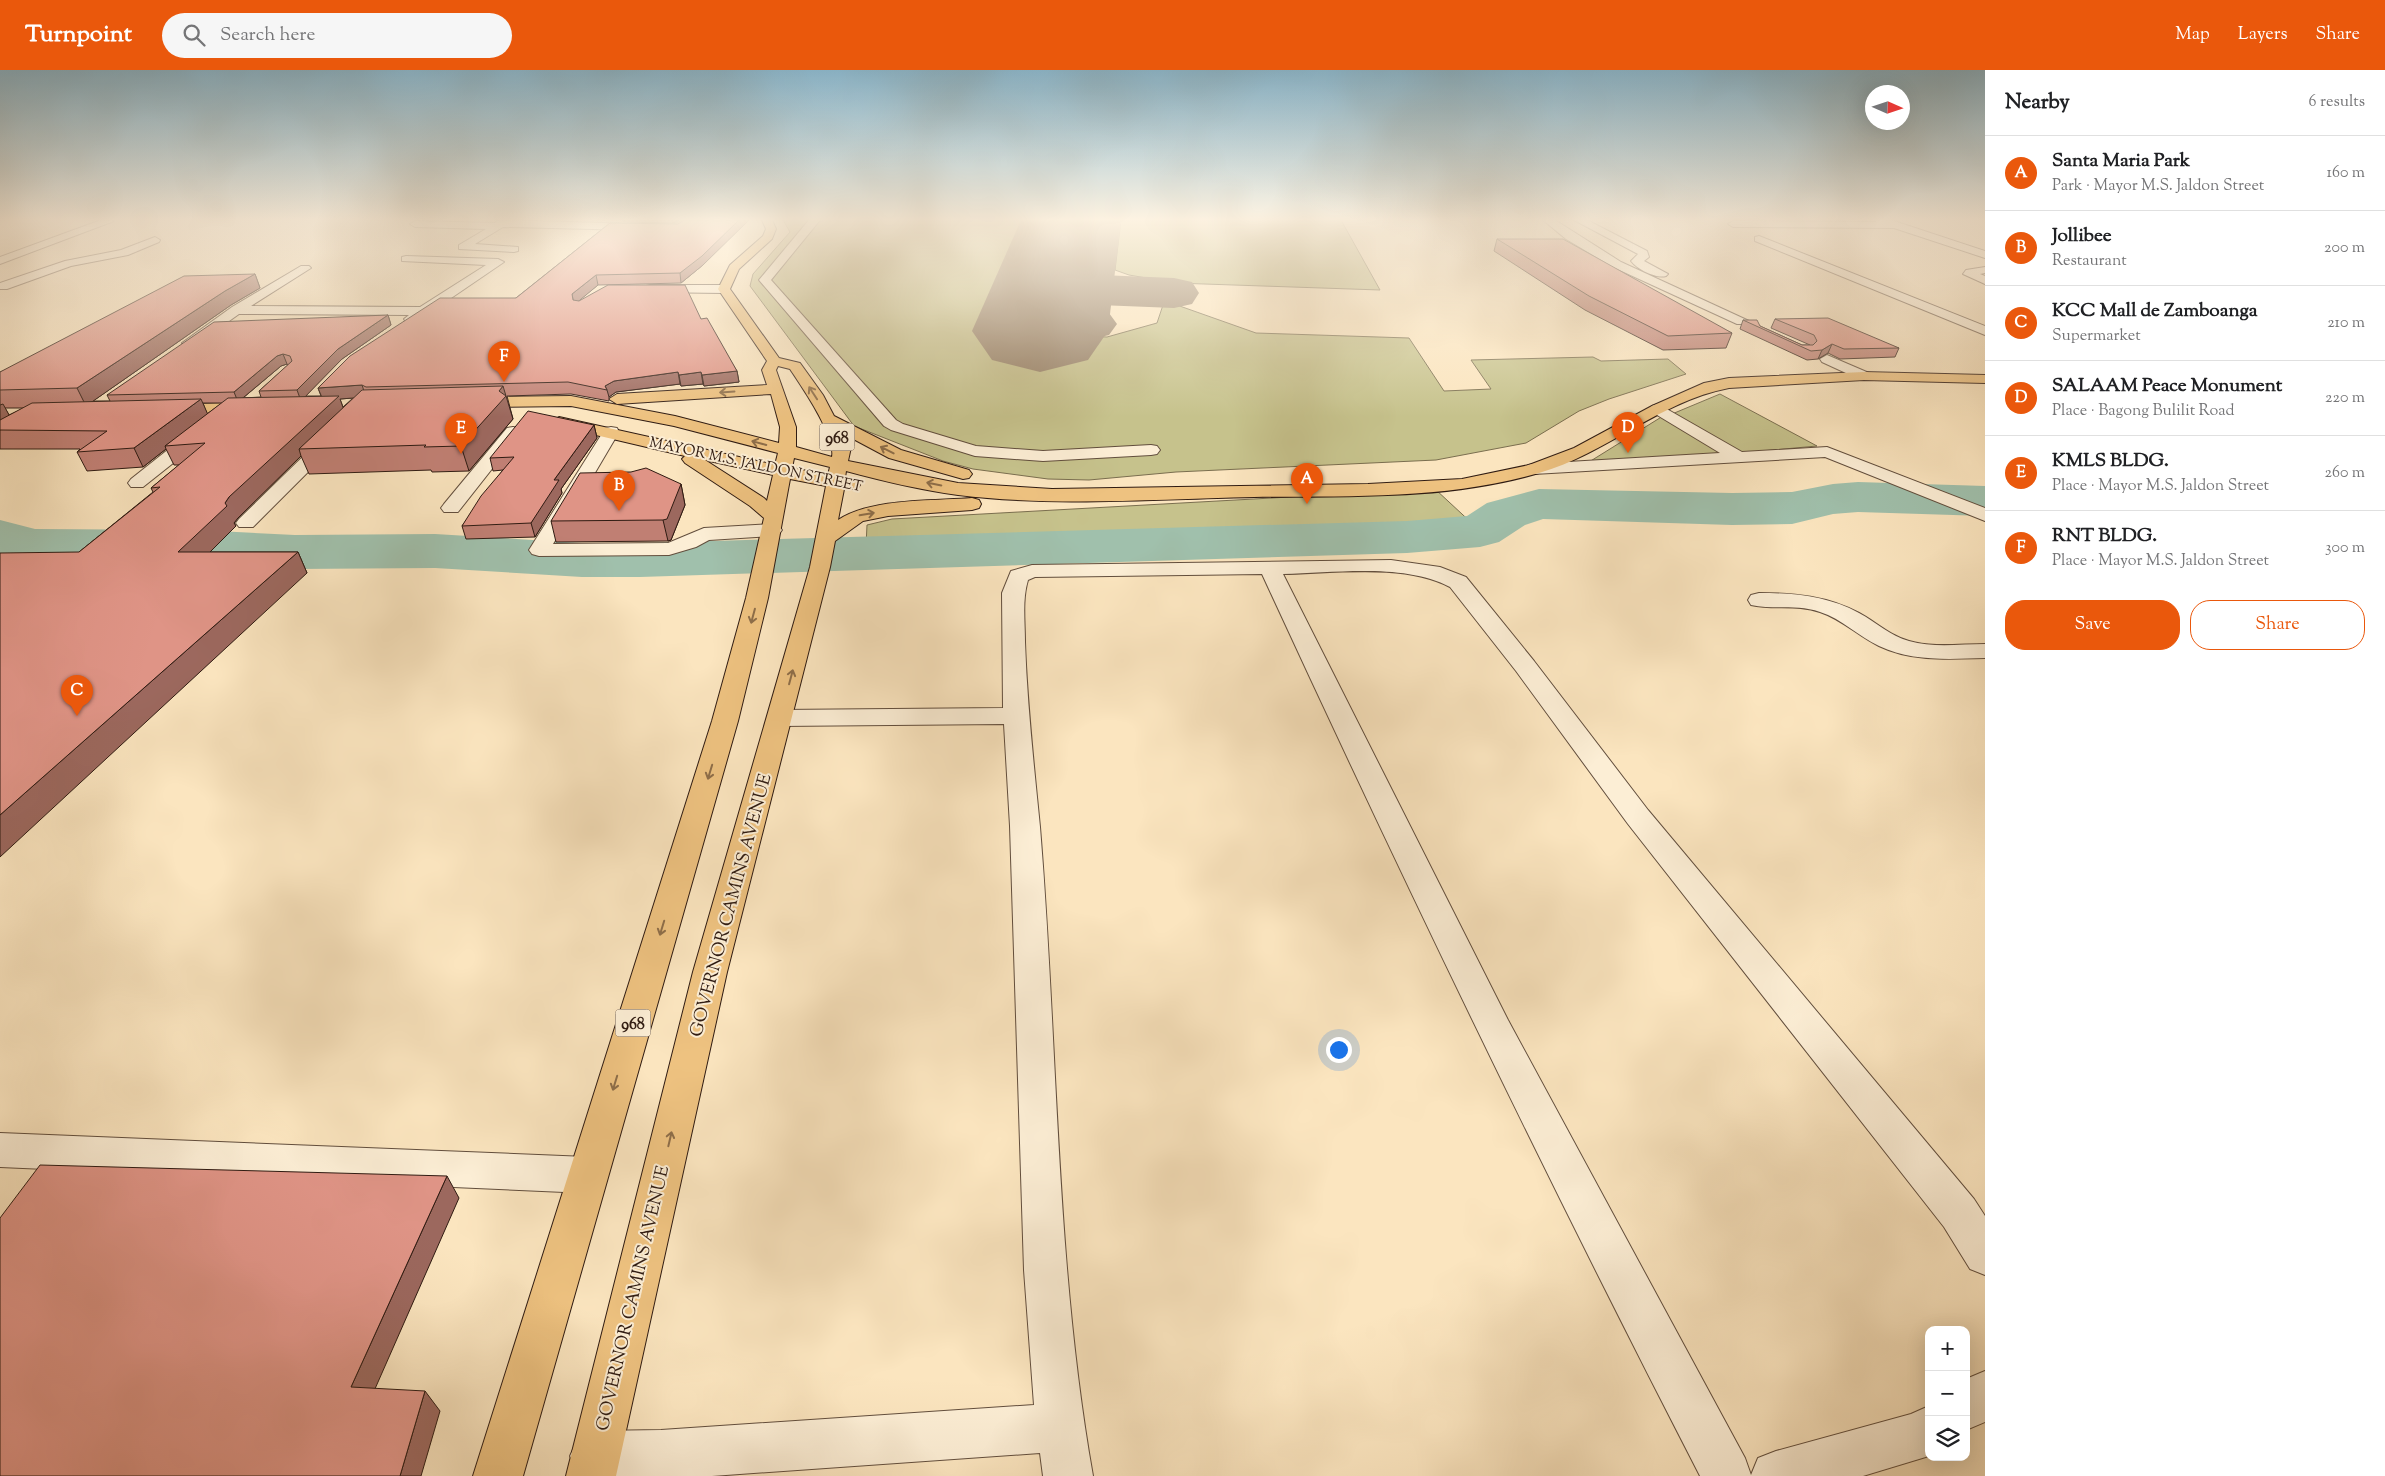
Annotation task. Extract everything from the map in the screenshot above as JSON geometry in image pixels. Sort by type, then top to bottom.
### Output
[{"type":"main road","points":[[726,286],[724,289],[774,361]]},
{"type":"main road","name":"968","points":[[498,1476],[587,1174],[725,721],[770,539],[787,451],[788,427],[769,370],[774,361]]},
{"type":"main road","name":"GOVERNOR CAMINS AVENUE","points":[[593,1466],[710,972],[823,553],[842,446],[815,395],[795,366],[774,361]]},
{"type":"main road","name":"MAYOR M.S. JALDON STREET","points":[[1052,495],[972,504],[783,472],[611,432],[457,402],[572,400],[675,420],[839,464],[958,489],[1052,495],[1368,490],[1462,484],[1534,469],[1580,452],[1658,409],[1704,388],[1729,383],[1864,376],[1985,379]]},
{"type":"main road","points":[[572,400],[776,389]]},
{"type":"main road","points":[[156,410],[270,407]]},
{"type":"main road","points":[[827,418],[895,454],[1052,495]]},
{"type":"main road","points":[[658,443],[684,455],[730,484],[770,539]]},
{"type":"main road","points":[[823,553],[857,516],[888,510],[972,504]]},
{"type":"street","points":[[174,353],[236,310],[276,286]]},
{"type":"street","points":[[401,326],[461,286]]},
{"type":"street","points":[[770,286],[890,423],[975,451],[1043,456],[1151,450]]},
{"type":"street","points":[[1665,286],[1742,321]]},
{"type":"street","points":[[1689,286],[1734,306]]},
{"type":"street","points":[[1872,286],[1985,331]]},
{"type":"street","points":[[637,289],[724,289]]},
{"type":"street","points":[[236,310],[422,311]]},
{"type":"street","points":[[1827,359],[1864,376]]},
{"type":"street","points":[[137,483],[258,395]]},
{"type":"street","points":[[1658,409],[1737,456]]},
{"type":"street","points":[[451,508],[527,415]]},
{"type":"street","points":[[246,523],[345,425]]},
{"type":"street","points":[[611,432],[539,550],[669,548],[688,543],[704,534],[770,539]]},
{"type":"street","points":[[1534,469],[1827,452],[1985,515]]},
{"type":"street","points":[[1068,1476],[1060,1427],[1046,1270],[1025,826],[1016,716],[1013,594],[1019,576],[1032,571],[1391,566],[1440,573],[1458,582],[1526,666],[1638,817],[1959,1213],[1985,1254]]},
{"type":"street","points":[[1270,568],[1478,997],[1649,1330],[1727,1476]]},
{"type":"street","points":[[1759,600],[1798,599],[1824,605],[1851,617],[1885,640],[1913,649],[1936,652],[1985,651]]},
{"type":"street","points":[[780,718],[1016,716]]},
{"type":"street","points":[[0,1150],[587,1174]]},
{"type":"street","points":[[1970,1404],[1985,1395]]},
{"type":"street","points":[[593,1466],[661,1455],[1060,1427]]},
{"type":"street","points":[[1776,1476],[1925,1432]]},
{"type":"shaded area","points":[[750,286],[1000,286],[981,331],[1107,337],[1157,323],[1163,305],[1174,304],[1256,333],[1409,338],[1444,391],[1491,389],[1471,360],[1593,357],[1601,361],[1668,359],[1686,374],[1609,399],[1579,411],[1526,443],[1436,460],[1176,472],[1089,480],[1048,479],[973,469],[943,461],[854,426]]},
{"type":"shaded area","points":[[1252,286],[1378,286],[1380,290]]},
{"type":"shaded area","points":[[1720,394],[1817,446],[1740,453],[1672,414]]},
{"type":"shaded area","points":[[1663,416],[1724,454],[1589,462]]},
{"type":"shaded area","points":[[1435,489],[1476,527],[866,546],[867,525],[892,519]]},
{"type":"building","points":[[166,286],[235,286],[77,388],[0,390],[0,372]]},
{"type":"building","points":[[532,286],[583,286],[572,294],[573,300],[579,301],[607,286],[685,286],[701,319],[707,318],[737,371],[702,375],[701,372],[679,375],[678,372],[614,381],[605,386],[607,390],[568,382],[366,387],[362,385],[318,388],[350,356],[440,298],[516,298]]},
{"type":"building","points":[[1572,286],[1647,286],[1732,333],[1668,336]]},
{"type":"building","points":[[388,315],[338,349],[297,390],[259,391],[292,361],[290,356],[283,354],[277,356],[234,392],[107,395],[214,322]]},
{"type":"building","points":[[1828,318],[1899,348],[1844,349],[1832,344],[1822,350],[1811,351],[1743,320],[1757,320],[1760,326],[1802,345],[1813,345],[1817,341],[1814,335],[1775,319]]},
{"type":"building","points":[[503,386],[499,391],[506,396],[461,446],[424,447],[426,445],[299,449],[362,390]]},
{"type":"building","points":[[339,396],[229,497],[225,503],[227,506],[178,552],[298,552],[0,815],[0,553],[79,552],[160,487],[151,488],[205,443],[165,446],[228,398]]},
{"type":"building","points":[[201,399],[134,448],[77,452],[107,431],[0,430],[0,420],[32,403]]},
{"type":"building","points":[[528,411],[594,425],[554,480],[559,480],[531,523],[462,526],[481,496],[514,457],[490,458]]},
{"type":"building","points":[[646,468],[681,484],[667,519],[551,521],[580,473],[631,472]]},
{"type":"building","points":[[40,1165],[447,1176],[351,1387],[425,1391],[400,1476],[0,1476],[0,1218]]},
{"type":"waterway","points":[[0,536],[31,546],[198,547],[295,552],[435,551],[582,560],[640,560],[1407,537],[1480,531],[1506,514],[1539,504],[1607,504],[1732,509],[1792,508],[1833,499],[1858,497],[1985,501]]},
{"type":"taxiway","points":[[1052,288],[1174,293]]},
{"type":"taxiway","points":[[1049,299],[1012,312],[1014,318],[1052,326],[1072,327],[1090,324],[1051,292]]},
{"type":"runway","points":[[1040,331],[1053,286]]},
{"type":"place","name":"RNT BLDG.","points":[[504,382]]},
{"type":"place","name":"SALAAM Peace Monument","points":[[1628,453]]},
{"type":"place","name":"KMLS BLDG.","points":[[461,454]]},
{"type":"place","name":"Santa Maria Park","points":[[1307,504]]},
{"type":"place","name":"Jollibee","points":[[619,511]]},
{"type":"place","name":"KCC Mall de Zamboanga","points":[[77,716]]}]
